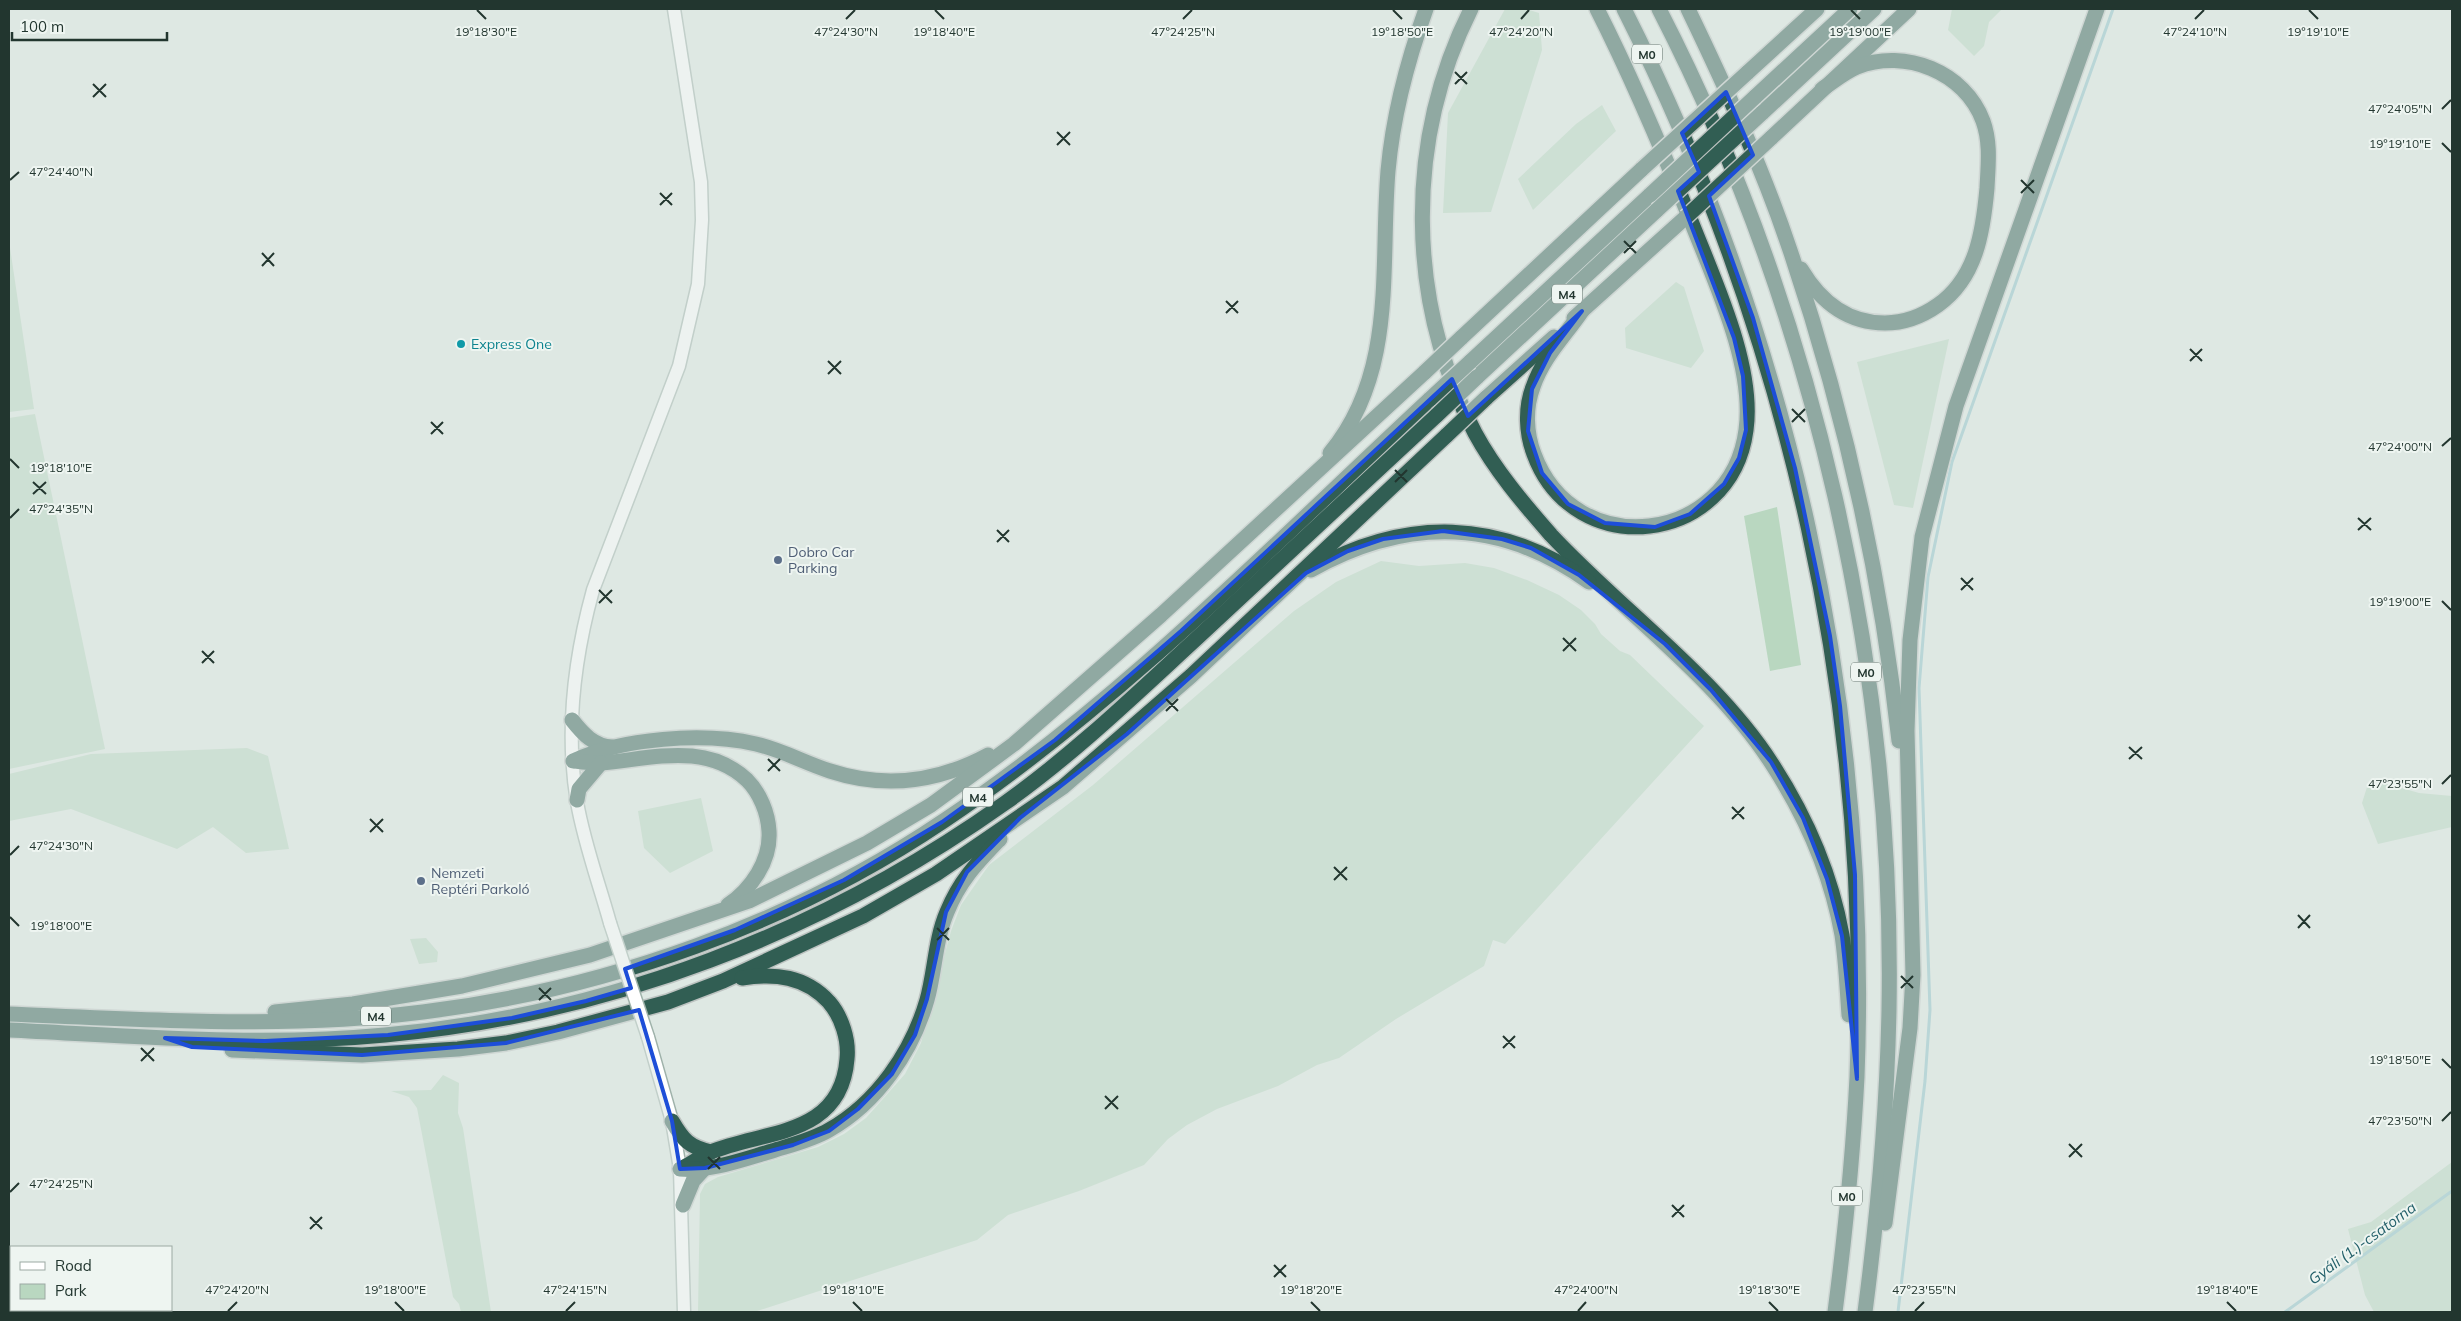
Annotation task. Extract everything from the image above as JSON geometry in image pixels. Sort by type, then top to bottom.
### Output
[{"type":"highway","points":[[1285,502],[1332,451],[1359,405],[1371,376],[1384,305],[1386,195],[1394,120],[1400,90],[1426,9]]},
{"type":"highway","points":[[1471,9],[1455,41],[1441,84],[1428,145],[1424,173],[1421,232],[1428,296],[1453,384],[1488,453],[1514,492],[1553,536],[1623,607]]},
{"type":"highway","points":[[1582,311],[1550,353],[1532,389],[1528,431],[1542,474],[1568,504],[1606,524],[1654,527],[1690,514],[1712,497],[1724,484],[1739,458],[1746,430],[1743,376],[1734,338],[1721,298],[1697,237],[1640,99],[1597,9]]},
{"type":"highway","name":"M0","points":[[1624,9],[1668,100],[1717,217],[1768,368],[1795,468],[1830,636],[1840,706],[1852,822],[1858,931],[1856,1079],[1835,1312]]},
{"type":"highway","name":"M0","points":[[1659,9],[1696,87],[1737,183],[1769,267],[1810,399],[1838,513],[1853,588],[1878,768],[1885,855],[1888,942],[1889,1008],[1886,1100],[1865,1312]]},
{"type":"highway","points":[[1688,9],[1742,127],[1791,253],[1831,388],[1875,574],[1894,690],[1909,827]]},
{"type":"highway","points":[[1794,30],[1812,9]]},
{"type":"highway","points":[[172,1022],[203,1013],[282,1012],[462,986],[590,955],[714,914],[789,883],[868,843],[931,805],[1014,744],[1132,642],[1817,9]]},
{"type":"highway","name":"M4","points":[[9,1014],[172,1022],[297,1021],[359,1018],[419,1012],[506,999],[576,983],[659,959],[735,930],[807,898],[884,857],[942,822],[997,784],[1055,740],[1181,631],[1850,9]]},
{"type":"highway","name":"M4","points":[[9,1030],[264,1041],[351,1038],[425,1031],[512,1018],[662,979],[735,952],[802,923],[903,870],[1007,801],[1067,755],[1123,706],[1874,9]]},
{"type":"highway","points":[[165,1038],[192,1048],[362,1055],[458,1049],[506,1043],[597,1022],[668,1002],[723,981],[863,916],[936,874],[1064,787],[1128,734],[1288,586],[1338,536],[1486,398],[1667,234],[1909,9]]},
{"type":"highway","points":[[1869,1282],[1883,1240],[1910,1028],[1913,975],[1907,731],[1910,640],[1914,588],[1929,504],[1956,406],[2097,9]]},
{"type":"highway","points":[[1791,253],[1810,284],[1826,303],[1860,321],[1893,323],[1913,320],[1952,296],[1965,278],[1979,243],[1986,199],[1990,153],[1983,121],[1970,99],[1947,76],[1921,64],[1898,60],[1857,67],[1822,89]]},
{"type":"highway","points":[[1288,586],[1306,573],[1348,551],[1383,539],[1418,533],[1469,533],[1502,538],[1544,555],[1579,575],[1623,607],[1666,644],[1745,728],[1771,762],[1803,818],[1827,879],[1842,936],[1856,1079]]},
{"type":"highway","points":[[572,720],[591,740],[604,746],[613,747]]},
{"type":"highway","points":[[573,761],[592,752],[613,747],[682,739],[726,739],[774,750],[846,775],[863,779],[895,781],[917,780],[955,771],[1014,744]]},
{"type":"highway","points":[[573,761],[601,763],[668,755],[700,756],[726,764],[738,771],[751,784],[764,810],[769,833],[768,850],[762,865],[745,890],[714,914]]},
{"type":"highway","points":[[577,800],[579,789],[601,763]]},
{"type":"highway","points":[[680,1169],[705,1168],[794,1145],[829,1131],[858,1109],[892,1074],[915,1035],[928,999],[946,912],[967,872],[1020,818]]},
{"type":"highway","points":[[680,1169],[711,1152],[780,1134],[811,1120],[835,1098],[846,1071],[848,1054],[843,1025],[820,993],[794,978],[778,975],[723,981]]},
{"type":"highway","points":[[672,1121],[687,1142],[695,1148],[711,1152]]},
{"type":"highway","points":[[683,1205],[693,1181],[705,1168]]},
{"type":"main road","points":[[674,9],[700,182],[702,220],[698,284],[679,366],[593,590],[584,622],[572,686],[572,720],[573,761],[577,800],[610,924],[648,1037],[672,1121],[680,1169],[683,1205],[684,1312]]},
{"type":"highlighted area","points":[[1726,92],[1753,155],[1709,196],[1753,318],[1795,468],[1830,636],[1840,706],[1855,875],[1857,1079],[1842,936],[1827,879],[1803,818],[1771,762],[1711,690],[1665,644],[1579,575],[1531,548],[1502,539],[1443,531],[1383,539],[1348,551],[1306,573],[1127,734],[1020,818],[967,872],[946,912],[927,999],[915,1035],[892,1074],[858,1109],[829,1131],[793,1145],[705,1168],[680,1169],[672,1121],[639,1010],[506,1043],[362,1055],[192,1047],[165,1038],[265,1041],[388,1035],[512,1018],[586,1001],[631,988],[625,969],[735,930],[844,880],[942,822],[1055,740],[1181,631],[1452,379],[1468,416],[1582,311],[1550,353],[1532,389],[1528,431],[1542,473],[1568,504],[1605,523],[1655,527],[1690,514],[1724,484],[1739,458],[1746,430],[1743,376],[1734,338],[1678,191],[1699,172],[1682,133]]},
{"type":"green space","points":[[1505,9],[1526,9],[1539,13],[1542,50],[1491,212],[1443,213],[1448,113]]},
{"type":"green space","points":[[1952,9],[2002,9],[1989,22],[1984,46],[1974,56],[1948,30]]},
{"type":"green space","points":[[1602,105],[1616,131],[1533,210],[1518,179],[1576,124]]},
{"type":"green space","points":[[9,241],[34,409],[9,412]]},
{"type":"green space","points":[[1676,282],[1684,287],[1704,351],[1691,368],[1626,348],[1625,328]]},
{"type":"green space","points":[[1949,339],[1913,508],[1894,505],[1857,362]]},
{"type":"green space","points":[[35,414],[105,749],[9,769],[9,418]]},
{"type":"green space","points":[[1777,507],[1801,665],[1770,671],[1744,516]]},
{"type":"green space","points":[[1381,561],[1419,566],[1465,563],[1494,568],[1527,580],[1559,595],[1581,610],[1595,624],[1601,634],[1620,651],[1630,655],[1704,726],[1505,944],[1493,940],[1484,966],[1396,1019],[1339,1058],[1317,1065],[1278,1086],[1217,1109],[1187,1125],[1168,1139],[1144,1165],[1079,1191],[1008,1215],[977,1240],[754,1312],[698,1312],[700,1194],[705,1184],[718,1177],[818,1147],[844,1134],[866,1118],[905,1074],[921,1043],[951,931],[961,905],[989,865],[1093,785],[1294,611],[1336,582]]},
{"type":"green space","points":[[247,748],[268,756],[289,849],[246,853],[213,827],[177,849],[71,809],[9,821],[9,774],[91,754]]},
{"type":"green space","points":[[2368,784],[2388,784],[2419,793],[2452,796],[2452,827],[2378,844],[2362,803]]},
{"type":"green space","points":[[701,798],[713,851],[670,873],[644,848],[638,811]]},
{"type":"green space","points":[[426,938],[438,952],[437,962],[419,964],[410,939]]},
{"type":"green space","points":[[443,1075],[459,1083],[458,1113],[463,1128],[491,1312],[461,1312],[459,1304],[453,1297],[417,1108],[409,1097],[391,1091],[431,1090]]},
{"type":"green space","points":[[2452,1162],[2452,1312],[2374,1312],[2365,1295],[2348,1229],[2371,1222]]},
{"type":"waterway","points":[[1898,1312],[1925,1081],[1930,1010],[1919,688],[1928,577],[1952,462],[2113,9]]},
{"type":"waterway","name":"Gyáli (1.)-csatorna","points":[[2285,1312],[2452,1191]]},
{"type":"place","name":"Express One","points":[[461,344]]},
{"type":"place","name":"Dobro Car Parking","points":[[778,560]]},
{"type":"place","name":"Nemzeti Reptéri Parkoló","points":[[421,881]]}]
